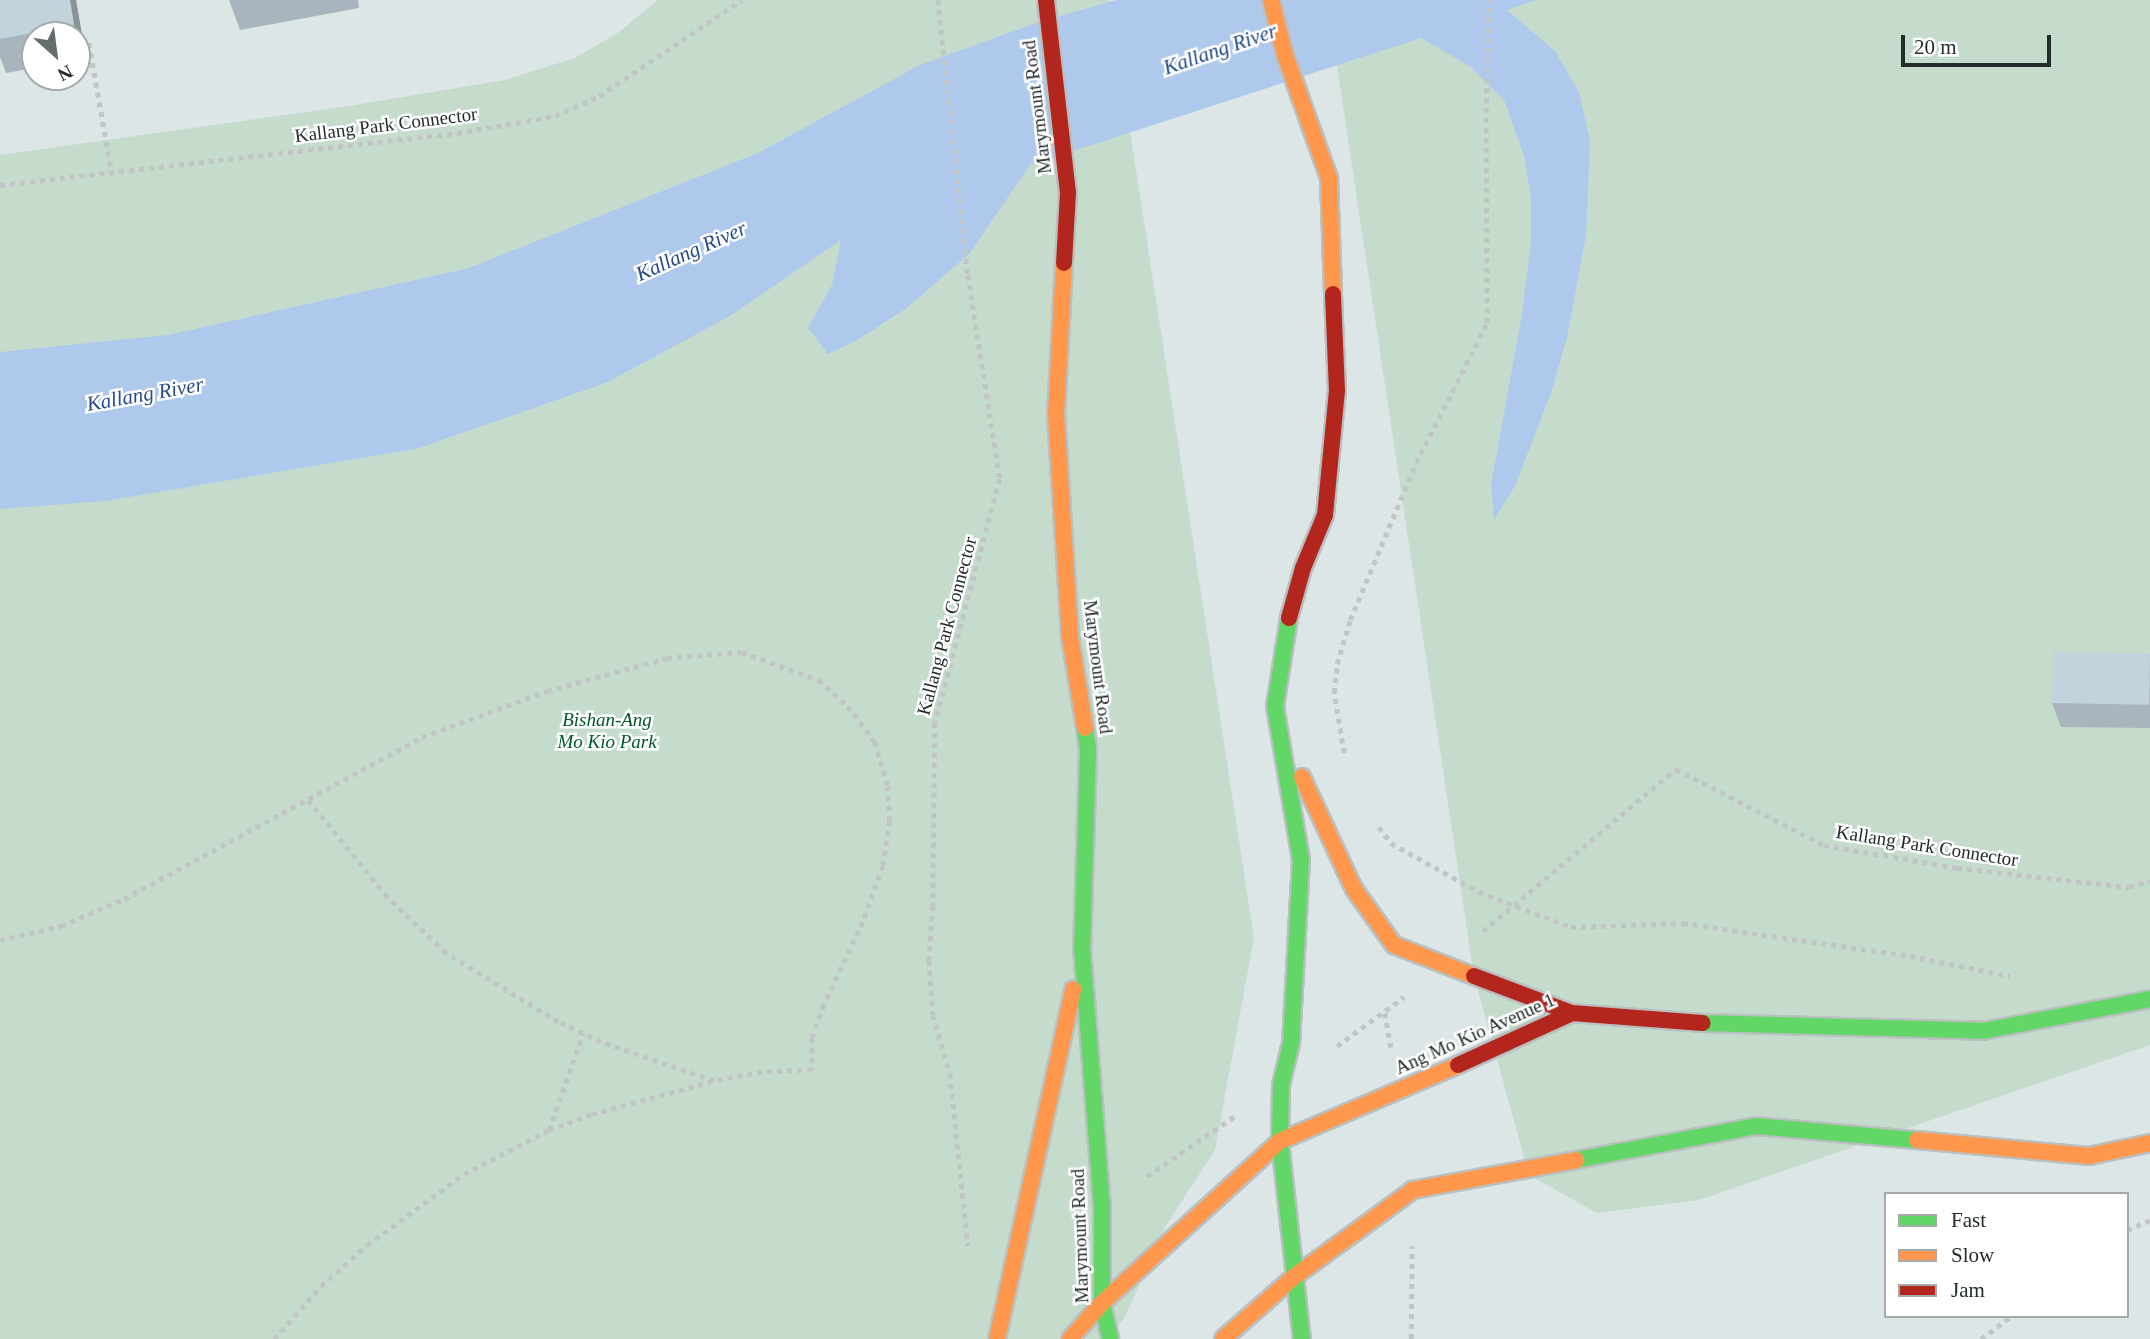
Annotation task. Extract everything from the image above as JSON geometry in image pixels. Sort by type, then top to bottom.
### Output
[{"type":"main road","name":"Marymount Road","points":[[1046,0],[1068,192],[1056,414],[1070,637],[1088,750],[1082,948],[1102,1207],[1102,1303],[1110,1339]]},
{"type":"main road","points":[[1271,0],[1285,55],[1329,178],[1337,391],[1325,515],[1303,568],[1289,618],[1275,706],[1301,860],[1291,1043],[1281,1084],[1280,1141],[1302,1339]]},
{"type":"main road","points":[[1275,706],[1309,795],[1354,889],[1394,945],[1572,1013]]},
{"type":"main road","points":[[997,1339],[1082,948]]},
{"type":"main road","name":"Ang Mo Kio Avenue 1","points":[[1070,1339],[1102,1303],[1280,1141],[1400,1091],[1572,1013],[1668,1023],[1983,1031],[2150,999]]},
{"type":"main road","points":[[1223,1339],[1295,1276],[1413,1190],[1756,1126],[2089,1156],[2150,1143]]},
{"type":"path","name":"Kallang Park Connector","points":[[0,185],[457,133],[555,116],[600,96],[742,0]]},
{"type":"path","name":"Kallang Park Connector","points":[[938,0],[968,275],[1000,479],[935,723],[933,906],[929,961],[933,1015],[950,1074],[968,1228],[968,1253]]},
{"type":"path","points":[[1348,763],[1334,693],[1337,664],[1350,620],[1416,463],[1487,323],[1486,113],[1489,0]]},
{"type":"path","points":[[91,54],[112,173]]},
{"type":"path","points":[[0,940],[61,926],[124,899],[422,737],[547,691],[667,658],[742,652],[819,680],[848,706],[875,742],[888,786],[890,821],[883,866],[863,922],[816,1027],[812,1070],[762,1072],[714,1081],[631,1101],[549,1130],[464,1174],[367,1245],[321,1286],[274,1339]]},
{"type":"path","name":"Kallang Park Connector","points":[[1513,905],[1675,769],[1824,845],[1957,868],[2116,886],[2129,887],[2150,881]]},
{"type":"path","points":[[309,800],[415,927],[446,953],[601,1042],[714,1081]]},
{"type":"path","points":[[1373,819],[1391,843],[1479,892],[1571,927],[1683,923],[1910,956],[2018,978]]},
{"type":"path","points":[[549,1130],[583,1033]]},
{"type":"path","points":[[2129,1229],[2150,1220]]},
{"type":"path","points":[[1981,1339],[2009,1318]]},
{"type":"green space","name":"Bishan-Ang Mo Kio Park","points":[[658,0],[1110,0],[1254,938],[1215,1150],[1165,1227],[1124,1319],[1104,1339],[0,1339],[0,155],[349,106],[505,80],[575,58],[619,32]]},
{"type":"green space","points":[[1327,0],[2150,0],[2150,1045],[1699,1200],[1597,1213],[1529,1175],[1474,976]]},
{"type":"water","name":"Kallang River","points":[[1116,0],[1536,0],[1507,10],[1555,51],[1579,92],[1590,141],[1586,235],[1567,338],[1551,393],[1515,486],[1494,520],[1491,485],[1522,314],[1531,242],[1531,198],[1524,156],[1504,100],[1471,67],[1421,38],[1030,165],[970,253],[908,307],[856,341],[828,354],[808,328],[832,285],[841,240],[730,316],[608,382],[416,449],[105,501],[0,509],[0,352],[168,335],[469,268],[758,153],[920,65],[1039,22]]},
{"type":"building","points":[[0,0],[70,0],[73,21],[21,21],[21,35],[0,39]]},
{"type":"building","points":[[2053,652],[2150,654],[2149,705],[2052,703]]},
{"type":"traffic: fast","points":[[1289,618],[1275,706],[1301,860],[1291,1043],[1281,1085],[1280,1141],[1302,1339]]},
{"type":"traffic: fast","points":[[1085,728],[1088,750],[1082,948],[1102,1207],[1102,1303],[1110,1339]]},
{"type":"traffic: fast","points":[[1703,1023],[1983,1031],[2150,999]]},
{"type":"traffic: fast","points":[[1576,1160],[1756,1126],[1917,1140]]},
{"type":"traffic: slow","points":[[1271,0],[1285,55],[1329,178],[1333,294]]},
{"type":"traffic: slow","points":[[1064,263],[1056,414],[1070,637],[1085,728]]},
{"type":"traffic: slow","points":[[1302,777],[1354,889],[1394,945],[1474,976]]},
{"type":"traffic: slow","points":[[997,1339],[1073,989]]},
{"type":"traffic: slow","points":[[1070,1339],[1102,1303],[1280,1141],[1458,1065]]},
{"type":"traffic: slow","points":[[1917,1140],[2089,1156],[2150,1143]]},
{"type":"traffic: slow","points":[[1223,1339],[1295,1276],[1413,1190],[1576,1160]]},
{"type":"traffic: jam","points":[[1046,0],[1068,192],[1064,263]]},
{"type":"traffic: jam","points":[[1289,618],[1303,568],[1325,515],[1337,391],[1333,294]]},
{"type":"traffic: jam","points":[[1474,976],[1572,1013]]},
{"type":"traffic: jam","points":[[1458,1065],[1572,1013],[1703,1023]]}]
